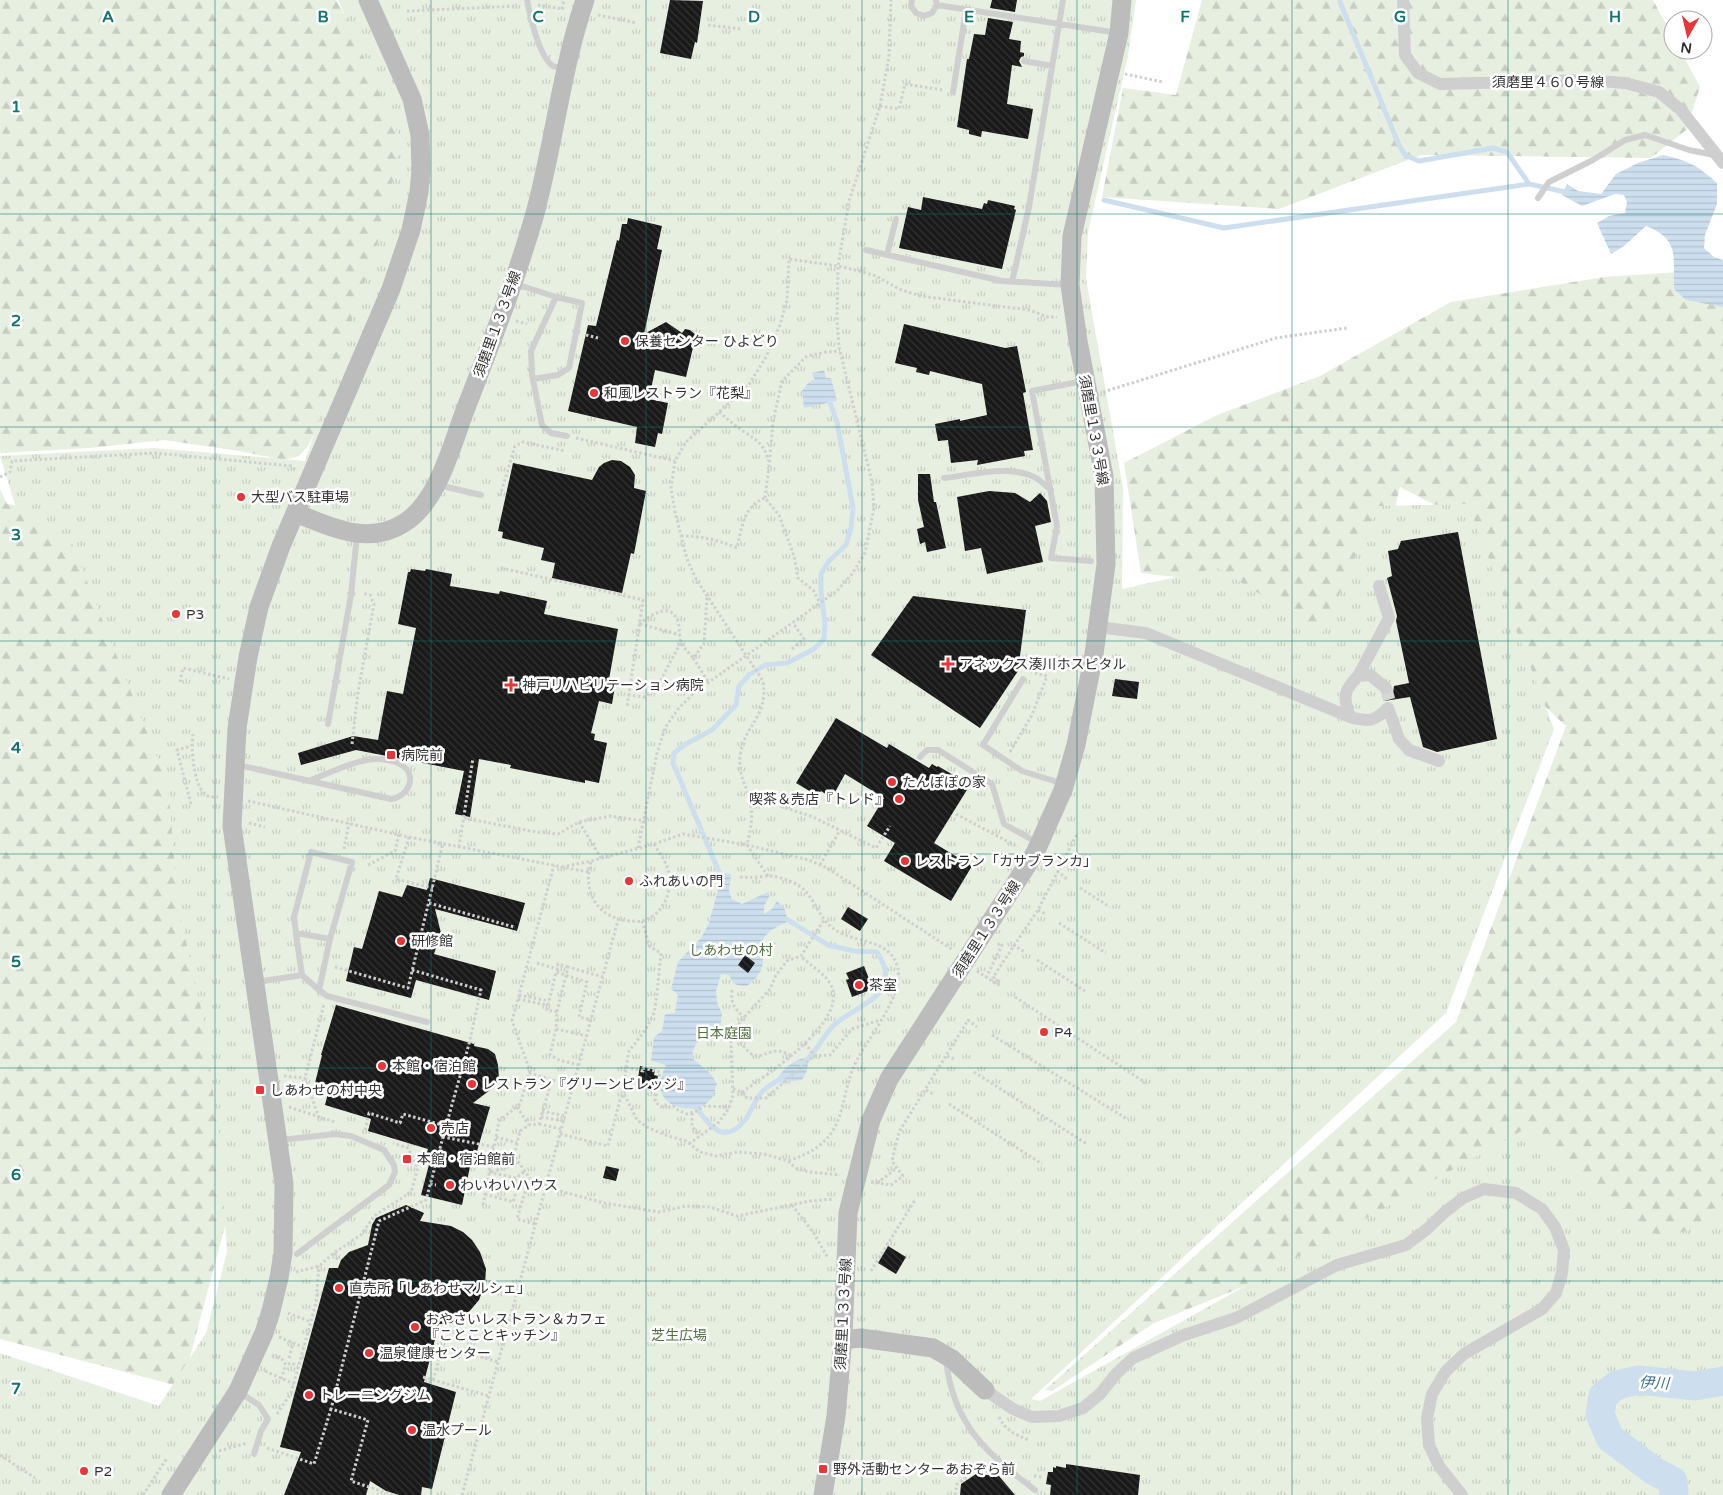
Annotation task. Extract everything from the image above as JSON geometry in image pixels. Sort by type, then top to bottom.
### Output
[{"type":"street","points":[[170,1495],[238,1391],[272,1312],[283,1253],[284,1184],[279,1140],[232,826],[234,765],[238,719],[248,657],[259,607],[281,546],[391,290],[412,230],[419,192],[421,170],[420,134],[412,98],[368,0]]},
{"type":"street","name":"須磨里１３３号線","points":[[823,1495],[836,1416],[843,1340],[848,1213],[870,1120],[889,1079],[1036,853],[1065,785],[1076,745],[1097,627],[1097,561],[1104,476],[1093,387],[1070,285],[1072,236],[1119,33],[1122,0]]},
{"type":"street","name":"須磨里４６０号線","points":[[1403,0],[1405,55],[1418,73],[1440,84],[1588,80],[1626,83],[1659,92],[1681,110],[1720,160]]},
{"type":"street","name":"須磨里１３３号線","points":[[296,514],[334,529],[358,533],[380,533],[403,524],[420,511],[445,464],[512,286],[534,216],[566,69],[590,7]]},
{"type":"street","points":[[1350,717],[1344,702],[1347,687],[1358,676],[1389,618],[1380,586]]},
{"type":"street","points":[[1097,627],[1146,633],[1350,717],[1365,721],[1379,717],[1389,705],[1399,739],[1409,750],[1439,761]]},
{"type":"street","points":[[1358,676],[1370,675],[1386,688]]},
{"type":"street","points":[[843,1340],[861,1338],[932,1348],[946,1356],[985,1390],[1013,1410],[1032,1417],[1059,1416],[1083,1408],[1100,1394],[1116,1374],[1133,1358],[1184,1335],[1236,1318],[1337,1265],[1406,1245],[1463,1198],[1484,1189],[1516,1193],[1542,1209],[1555,1227],[1564,1250],[1562,1273],[1556,1293],[1542,1309],[1464,1354],[1446,1371],[1432,1394],[1427,1418],[1429,1445],[1438,1466],[1462,1495]]},
{"type":"lane","points":[[912,0],[911,6],[916,13],[924,16],[932,14],[937,3],[966,10],[1119,33]]},
{"type":"lane","points":[[1012,282],[1029,207],[1063,0]]},
{"type":"lane","points":[[526,3],[535,36],[548,61],[553,66],[566,69]]},
{"type":"lane","points":[[953,92],[966,10]]},
{"type":"lane","points":[[1024,61],[1052,66]]},
{"type":"lane","points":[[1538,198],[1549,182],[1593,160],[1625,140],[1645,135],[1720,160]]},
{"type":"lane","points":[[887,255],[896,219]]},
{"type":"lane","points":[[866,250],[1002,281],[1070,285]]},
{"type":"lane","points":[[512,286],[525,287],[582,303],[569,368],[558,375],[533,379]]},
{"type":"lane","points":[[556,297],[531,351],[533,379],[542,425],[551,433],[567,436]]},
{"type":"lane","points":[[1093,387],[1032,391],[1057,526],[1051,558],[1097,561]]},
{"type":"lane","points":[[944,478],[1018,471],[1036,478],[1051,490]]},
{"type":"lane","points":[[435,484],[481,495]]},
{"type":"lane","points":[[328,724],[351,595],[358,533]]},
{"type":"lane","points":[[1023,680],[983,745],[1022,770],[1065,785]]},
{"type":"lane","points":[[920,758],[926,750],[938,750],[992,784],[1004,824],[1040,844]]},
{"type":"lane","points":[[234,765],[391,799],[401,798],[407,791],[410,778],[409,773],[398,763],[376,759],[365,760],[310,780]]},
{"type":"lane","points":[[319,990],[330,939],[352,862],[311,852],[294,917],[302,975],[319,990],[327,996],[427,1022]]},
{"type":"lane","points":[[296,934],[330,939]]},
{"type":"lane","points":[[256,982],[302,975]]},
{"type":"lane","points":[[279,1140],[336,1134],[351,1136],[384,1150],[394,1165],[395,1172],[389,1186],[297,1254]]},
{"type":"lane","points":[[946,1356],[948,1378],[963,1420],[979,1443],[1013,1474],[1035,1490]]},
{"type":"lane","points":[[238,1391],[258,1405],[268,1419],[261,1431],[254,1454]]},
{"type":"path","points":[[562,8],[564,0]]},
{"type":"path","points":[[638,848],[645,821],[657,753],[665,728],[678,709],[695,692],[820,603],[842,585],[852,574],[865,552],[874,508],[872,482],[840,351],[837,320],[838,266],[849,201],[880,106],[889,56],[891,0]]},
{"type":"path","points":[[407,11],[526,3]]},
{"type":"path","points":[[535,5],[568,10]]},
{"type":"path","points":[[590,7],[637,23]]},
{"type":"path","points":[[708,25],[741,29]]},
{"type":"path","points":[[1117,72],[1163,82]]},
{"type":"path","points":[[880,106],[899,109],[904,84],[953,92]]},
{"type":"path","points":[[768,876],[747,845],[752,822],[751,805],[740,768],[743,741],[761,711],[765,694],[763,681],[696,579],[687,559],[671,488],[675,461],[686,442],[748,386],[769,349],[780,325],[787,300],[789,259],[838,266],[876,276],[899,289],[920,296],[1029,310],[1048,317],[1060,317]]},
{"type":"path","points":[[514,320],[527,324]]},
{"type":"path","points":[[1093,387],[1276,338],[1347,328]]},
{"type":"path","points":[[588,336],[598,338]]},
{"type":"path","points":[[820,603],[812,590],[798,578],[794,556],[779,515],[765,498],[773,422],[782,381],[807,356],[840,351]]},
{"type":"path","points":[[719,412],[746,433],[755,437],[766,453],[769,468]]},
{"type":"path","points":[[567,436],[675,461]]},
{"type":"path","points":[[500,496],[515,446],[523,442],[565,451]]},
{"type":"path","points":[[0,477],[10,472],[12,461],[155,453],[291,466],[296,470],[295,476]]},
{"type":"path","points":[[682,536],[717,539],[737,548],[744,519],[755,502],[765,498]]},
{"type":"path","points":[[501,568],[643,600],[627,707]]},
{"type":"path","points":[[352,744],[358,692],[374,604],[370,595],[361,593]]},
{"type":"path","points":[[693,658],[704,644],[707,596]]},
{"type":"path","points":[[639,624],[655,612],[664,611],[674,614],[678,622],[681,642],[709,683]]},
{"type":"path","points":[[792,648],[804,639],[793,622]]},
{"type":"path","points":[[639,624],[680,635]]},
{"type":"path","points":[[628,695],[645,696],[657,687],[681,642]]},
{"type":"path","points":[[180,682],[183,668],[229,680]]},
{"type":"path","points":[[1010,752],[1032,715],[1048,676],[1029,672]]},
{"type":"path","points":[[193,734],[191,746],[194,771],[204,794],[211,797]]},
{"type":"path","points":[[191,746],[177,750],[191,804]]},
{"type":"path","points":[[458,846],[473,758]]},
{"type":"path","points":[[246,800],[442,844],[588,872]]},
{"type":"path","points":[[751,805],[774,804],[813,817],[876,848],[890,826]]},
{"type":"path","points":[[956,814],[1018,847]]},
{"type":"path","points":[[464,818],[536,832],[558,834],[579,822],[610,816],[645,821]]},
{"type":"path","points":[[579,822],[601,858]]},
{"type":"path","points":[[246,823],[265,827]]},
{"type":"path","points":[[344,850],[349,823]]},
{"type":"path","points":[[820,865],[840,830]]},
{"type":"path","points":[[368,865],[395,851],[399,834]]},
{"type":"path","points":[[562,867],[654,844],[683,834],[747,845],[809,860],[820,865],[952,950]]},
{"type":"path","points":[[980,974],[999,987],[1000,982],[993,977],[1009,950],[1038,910],[1056,871],[1077,834]]},
{"type":"path","points":[[409,837],[396,879],[433,888]]},
{"type":"path","points":[[335,967],[409,988],[442,844]]},
{"type":"path","points":[[591,861],[588,872],[588,886],[592,898],[607,916],[618,920],[642,921],[656,914],[668,897],[670,881],[666,864],[654,844]]},
{"type":"path","points":[[483,1205],[499,1121],[520,1104],[529,1073],[512,1021],[554,865]]},
{"type":"path","points":[[1056,871],[1067,879]]},
{"type":"path","points":[[740,877],[768,876],[791,881],[804,888],[824,920],[836,931],[879,945],[891,954],[897,966],[898,974],[894,998],[859,1054],[851,1072],[840,1118],[831,1134],[819,1147],[788,1161]]},
{"type":"path","points":[[1080,888],[1110,907]]},
{"type":"path","points":[[429,904],[514,927]]},
{"type":"path","points":[[1038,910],[1046,914]]},
{"type":"path","points":[[462,1495],[618,920]]},
{"type":"path","points":[[688,1144],[719,1122],[729,1107],[733,1095],[731,1042],[740,1022],[770,989],[776,975],[787,961],[801,956],[824,920]]},
{"type":"path","points":[[560,1134],[608,1146],[620,1100],[624,1094],[629,1051],[646,1029],[654,1013],[657,994],[661,954],[650,947],[642,921]]},
{"type":"path","points":[[1059,923],[1106,954]]},
{"type":"path","points":[[994,949],[1000,943],[1009,950]]},
{"type":"path","points":[[986,978],[1002,945]]},
{"type":"path","points":[[1013,945],[1025,952]]},
{"type":"path","points":[[742,1092],[792,1056],[824,1022],[833,1006],[835,996],[832,986],[819,970],[807,963],[801,956]]},
{"type":"path","points":[[1037,960],[1084,991]]},
{"type":"path","points":[[537,963],[587,982],[579,1016],[591,1020]]},
{"type":"path","points":[[557,1012],[547,1010],[558,964],[603,977]]},
{"type":"path","points":[[568,967],[557,1012],[556,1029],[550,1056],[579,1065]]},
{"type":"path","points":[[257,1445],[314,1464],[331,1409],[379,1221],[426,1200],[469,1044],[481,990],[412,970]]},
{"type":"path","points":[[732,990],[731,1002],[744,1017]]},
{"type":"path","points":[[519,997],[549,1003]]},
{"type":"path","points":[[1015,997],[1146,1083]]},
{"type":"path","points":[[288,1107],[319,1118],[304,1078],[324,1004]]},
{"type":"path","points":[[733,1088],[742,1092],[747,1098],[766,1098],[814,1056],[830,1055],[852,1029],[880,1020]]},
{"type":"path","points":[[897,1168],[876,1183],[891,1185],[902,1176],[897,1168],[892,1161],[900,1132],[968,1020],[977,1027]]},
{"type":"path","points":[[556,1029],[587,1036]]},
{"type":"path","points":[[734,1034],[750,1053],[758,1056],[767,1055],[775,1051],[785,1052],[792,1056]]},
{"type":"path","points":[[992,1035],[1126,1119]]},
{"type":"path","points":[[805,1043],[814,1056]]},
{"type":"path","points":[[947,1056],[954,1059]]},
{"type":"path","points":[[626,1068],[643,1071],[643,1068],[660,1072],[655,1101],[661,1107],[673,1106],[682,1112],[693,1113],[704,1106],[729,1107]]},
{"type":"path","points":[[974,1072],[1087,1144]]},
{"type":"path","points":[[529,1073],[573,1086]]},
{"type":"path","points":[[283,1076],[304,1078]]},
{"type":"path","points":[[539,1124],[552,1079]]},
{"type":"path","points":[[926,1090],[933,1094]]},
{"type":"path","points":[[624,1094],[637,1120],[647,1127],[688,1144],[700,1152],[716,1156],[737,1152],[751,1153],[788,1161],[797,1169],[840,1175]]},
{"type":"path","points":[[949,1104],[1042,1164]]},
{"type":"path","points":[[517,1107],[529,1125]]},
{"type":"path","points":[[542,1111],[565,1116]]},
{"type":"path","points":[[364,1130],[369,1113],[400,1123],[403,1114],[446,1126]]},
{"type":"path","points":[[693,1113],[692,1126],[699,1136]]},
{"type":"path","points":[[540,1117],[563,1121]]},
{"type":"path","points":[[561,1129],[539,1124],[529,1125],[520,1131],[514,1156],[534,1184],[604,1203],[659,1212],[686,1206],[710,1207],[737,1216],[810,1201],[834,1199]]},
{"type":"path","points":[[443,1137],[494,1147]]},
{"type":"path","points":[[496,1137],[517,1143]]},
{"type":"path","points":[[489,1172],[518,1162]]},
{"type":"path","points":[[489,1172],[516,1178],[525,1172]]},
{"type":"path","points":[[485,1194],[513,1202],[519,1182],[527,1185],[517,1219],[536,1224]]},
{"type":"path","points":[[430,1184],[436,1185]]},
{"type":"path","points":[[871,1271],[915,1200]]},
{"type":"path","points":[[792,1205],[813,1232],[832,1264]]},
{"type":"path","points":[[334,1253],[338,1260]]},
{"type":"path","points":[[279,1413],[291,1393],[311,1322],[316,1303],[319,1266]]},
{"type":"path","points":[[287,1313],[311,1322]]},
{"type":"path","points":[[278,1337],[303,1347]]},
{"type":"path","points":[[281,1379],[288,1364],[293,1343]]},
{"type":"path","points":[[433,1380],[440,1352],[454,1349],[498,1362]]},
{"type":"path","points":[[272,1355],[284,1360],[288,1364],[298,1366]]},
{"type":"path","points":[[284,1360],[289,1358]]},
{"type":"path","points":[[264,1370],[294,1384]]},
{"type":"path","points":[[423,1377],[489,1396]]},
{"type":"path","points":[[331,1409],[368,1420],[351,1481],[393,1495]]},
{"type":"path","points":[[216,1452],[249,1442]]},
{"type":"path","points":[[0,1454],[35,1478]]},
{"type":"path","points":[[143,1495],[168,1458]]},
{"type":"path","points":[[955,1495],[957,1484],[974,1470],[1042,1477]]},
{"type":"green space","points":[[0,0],[336,0],[391,97],[409,138],[407,180],[329,404],[308,446],[299,456],[285,460],[164,440],[89,448],[0,453]]},
{"type":"green space","name":"しあわせの村","points":[[338,0],[1136,0],[1128,56],[1088,232],[1086,279],[1123,488],[1122,589],[1217,568],[1323,632],[1377,506],[1468,504],[1554,729],[1446,1013],[1031,1399],[1040,1401],[1525,1129],[1663,1240],[1723,1215],[1723,1495],[0,1495],[0,1353],[159,1406],[206,1333],[227,1252],[219,1136],[204,1022],[178,905],[168,785],[71,541],[17,511],[0,456],[154,448],[305,461],[386,217],[400,139]]},
{"type":"green space","points":[[1202,0],[1653,0],[1663,18],[1663,60],[1685,60],[1700,87],[1686,130],[1651,158],[1421,155],[1279,209],[1102,197],[1123,88],[1176,95]]},
{"type":"green space","points":[[1723,269],[1723,1431],[1272,1275],[1154,1323],[1052,1391],[1045,1390],[1456,1022],[1566,726],[1496,661],[1458,517],[1400,487],[1373,596],[1346,661],[1228,583],[1141,573],[1124,463],[1217,415],[1320,376],[1451,302],[1604,277]]},
{"type":"green space","points":[[0,489],[7,504],[66,513],[90,560],[91,592],[117,628],[157,713],[218,1056],[228,1215],[182,1387],[0,1339]]},
{"type":"water","points":[[1663,155],[1680,159],[1692,165],[1717,183],[1717,204],[1705,235],[1704,248],[1714,257],[1723,260],[1723,307],[1686,300],[1674,289],[1674,258],[1670,243],[1657,231],[1646,226],[1624,246],[1611,254],[1597,223],[1609,216],[1625,213],[1627,202],[1624,195],[1615,194],[1582,206],[1562,195],[1567,184],[1578,191],[1601,194],[1616,174],[1638,163]]},
{"type":"water","points":[[824,370],[826,378],[831,378],[837,401],[804,408],[802,391],[809,382],[815,381],[812,373]]},
{"type":"water","points":[[716,872],[731,874],[729,891],[732,899],[742,904],[768,892],[769,897],[764,906],[764,914],[772,909],[777,901],[784,908],[788,920],[786,923],[770,931],[764,938],[761,947],[763,964],[761,970],[756,978],[747,986],[736,984],[729,975],[721,974],[716,991],[717,1002],[722,1014],[719,1034],[697,1043],[692,1058],[711,1074],[717,1084],[712,1098],[706,1104],[700,1107],[686,1108],[673,1105],[667,1101],[661,1092],[661,1080],[666,1065],[651,1061],[654,1037],[662,1031],[665,1014],[675,1013],[678,994],[671,989],[678,962],[701,938],[709,923],[719,886]]},
{"type":"water","points":[[805,1058],[808,1067],[802,1080],[780,1083],[777,1079],[785,1068]]},
{"type":"building","points":[[670,0],[703,1],[697,43],[695,42],[691,59],[660,53]]},
{"type":"building","points":[[992,0],[1017,0],[1015,12],[990,8]]},
{"type":"building","points":[[988,18],[1013,22],[1009,39],[1021,41],[1020,52],[1024,53],[1024,56],[1019,61],[1022,67],[1012,65],[1007,104],[1033,109],[1028,139],[982,131],[981,137],[969,134],[969,130],[957,127],[967,59],[969,59],[974,34],[985,35]]},
{"type":"building","points":[[923,197],[982,209],[984,203],[987,204],[988,200],[1015,206],[1014,209],[1016,210],[1002,269],[899,248],[908,207],[921,210]]},
{"type":"building","points":[[628,218],[662,226],[657,249],[662,250],[644,334],[666,322],[682,333],[685,329],[690,330],[696,335],[686,377],[655,370],[649,399],[668,403],[662,434],[658,433],[655,447],[635,443],[637,427],[568,411],[588,325],[596,326],[617,240],[619,241],[622,224],[627,224]]},
{"type":"building","points":[[904,324],[1005,348],[1017,346],[1026,392],[1023,393],[1033,450],[1024,451],[1025,456],[977,465],[978,460],[951,463],[948,440],[938,441],[935,424],[987,415],[982,384],[930,371],[929,375],[916,372],[917,368],[895,363]]},
{"type":"building","points":[[612,460],[621,461],[630,467],[635,475],[634,488],[646,491],[634,554],[631,553],[622,593],[552,578],[555,563],[541,560],[544,548],[502,538],[503,532],[498,531],[513,463],[592,480],[599,467]]},
{"type":"building","points":[[918,474],[930,474],[934,502],[936,502],[946,548],[927,552],[925,542],[920,544],[917,529],[924,527],[918,500]]},
{"type":"building","points":[[989,491],[1015,493],[1030,502],[1040,493],[1047,501],[1051,522],[1035,526],[1043,562],[987,574],[981,548],[965,551],[957,497]]},
{"type":"building","points":[[1458,532],[1497,739],[1437,752],[1423,747],[1410,697],[1384,701],[1382,695],[1393,693],[1394,686],[1409,683],[1396,621],[1397,616],[1387,578],[1392,576],[1388,551],[1398,549],[1401,541]]},
{"type":"building","points":[[411,569],[425,571],[426,569],[452,574],[450,586],[499,594],[500,591],[547,601],[544,614],[618,629],[608,685],[615,686],[612,704],[599,701],[591,733],[595,734],[594,740],[607,743],[599,783],[585,780],[585,783],[510,768],[511,765],[479,759],[470,817],[455,814],[464,771],[356,750],[301,765],[298,753],[353,736],[378,740],[387,691],[403,694],[416,628],[398,624],[408,572]]},
{"type":"building","points":[[913,596],[1026,610],[1018,671],[980,728],[871,655]]},
{"type":"building","points":[[1115,679],[1139,682],[1137,699],[1112,696]]},
{"type":"building","points":[[836,718],[887,748],[889,744],[929,768],[932,764],[938,766],[970,785],[934,843],[972,866],[951,901],[884,861],[895,843],[867,826],[884,798],[845,774],[834,794],[830,791],[827,795],[821,791],[818,796],[796,783]]},
{"type":"building","points":[[430,878],[525,903],[517,931],[435,909],[441,933],[434,954],[496,971],[489,1000],[416,980],[411,998],[346,981],[354,947],[362,949],[379,891],[402,897],[407,885],[427,890]]},
{"type":"building","points":[[848,907],[868,919],[860,931],[841,919]]},
{"type":"building","points":[[745,955],[755,963],[748,973],[738,965]]},
{"type":"building","name":"茶室","points":[[864,966],[873,989],[852,997],[846,980],[849,979],[846,973]]},
{"type":"building","points":[[336,1005],[474,1044],[474,1046],[488,1049],[495,1054],[499,1078],[494,1087],[473,1103],[490,1107],[475,1158],[472,1157],[462,1205],[421,1195],[431,1157],[426,1156],[428,1149],[368,1131],[371,1119],[325,1105],[330,1085],[315,1083]]},
{"type":"building","points":[[640,1066],[655,1070],[654,1075],[658,1076],[655,1090],[639,1086],[641,1080],[638,1078]]},
{"type":"building","points":[[606,1166],[619,1169],[616,1181],[603,1178]]},
{"type":"building","name":"温泉健康センター","points":[[406,1205],[424,1213],[420,1221],[451,1226],[463,1232],[472,1240],[480,1252],[486,1269],[485,1284],[479,1300],[468,1313],[451,1323],[439,1324],[424,1382],[456,1392],[432,1489],[422,1487],[421,1495],[399,1495],[386,1491],[370,1481],[366,1495],[284,1495],[301,1452],[280,1447],[329,1268],[338,1268],[341,1260],[349,1252],[368,1245],[372,1225],[376,1218]]},
{"type":"building","points":[[888,1246],[906,1257],[896,1274],[878,1263]]},
{"type":"building","points":[[1066,1464],[1140,1475],[1138,1495],[1050,1495],[1051,1485],[1046,1484],[1048,1472],[1053,1472],[1053,1467],[1056,1468],[1056,1466],[1066,1468]]},
{"type":"building","points":[[976,1474],[999,1476],[1015,1495],[960,1495],[961,1484]]},
{"type":"waterway","points":[[1340,2],[1399,145],[1405,155],[1419,161],[1493,148],[1507,152],[1529,184],[1570,193]]},
{"type":"waterway","points":[[1104,200],[1224,228],[1529,184]]},
{"type":"waterway","points":[[719,872],[673,763],[674,753],[712,730],[736,705],[739,686],[749,675],[765,665],[787,663],[814,649],[824,639],[825,624],[821,574],[829,561],[846,545],[851,528],[853,508],[837,422],[829,400]]},
{"type":"waterway","points":[[788,920],[828,945],[854,951],[877,952],[884,967],[886,978],[882,988],[875,996],[834,1025],[811,1056],[802,1064]]},
{"type":"waterway","points":[[697,1108],[707,1122],[718,1131],[731,1131],[745,1120],[761,1093],[783,1077]]},
{"type":"waterway","name":"伊川","points":[[1674,1495],[1673,1481],[1654,1471],[1610,1438],[1600,1414],[1603,1396],[1617,1385],[1639,1380],[1695,1386],[1723,1381]]},
{"type":"tunnel","points":[[1386,688],[1390,702]]},
{"type":"place","name":"保養センター ひよどり","points":[[625,341]]},
{"type":"place","name":"和風レストラン『花梨』","points":[[594,393]]},
{"type":"place","name":"大型バス駐車場","points":[[241,497]]},
{"type":"place","name":"P3","points":[[176,614]]},
{"type":"place","name":"アネックス湊川ホスピタル","points":[[948,664]]},
{"type":"place","name":"神戸リハビリテーション病院","points":[[511,685]]},
{"type":"place","name":"病院前","points":[[391,755]]},
{"type":"place","name":"たんぽぽの家","points":[[892,782]]},
{"type":"place","name":"喫茶＆売店『トレド』","points":[[899,799]]},
{"type":"place","name":"レストラン「カサブランカ」","points":[[905,861]]},
{"type":"place","name":"ふれあいの門","points":[[629,881]]},
{"type":"place","name":"研修館","points":[[401,941]]},
{"type":"place","name":"茶室","points":[[859,985]]},
{"type":"place","name":"P4","points":[[1044,1032]]},
{"type":"place","name":"本館・宿泊館","points":[[382,1066]]},
{"type":"place","name":"レストラン『グリーンビレッジ』","points":[[472,1084]]},
{"type":"place","name":"しあわせの村中央","points":[[260,1090]]},
{"type":"place","name":"売店","points":[[431,1128]]},
{"type":"place","name":"本館・宿泊館前","points":[[407,1159]]},
{"type":"place","name":"わいわいハウス","points":[[450,1185]]},
{"type":"place","name":"直売所「しあわせマルシェ」","points":[[339,1288]]},
{"type":"place","name":"おやさいレストラン＆カフェ 『ことことキッチン』","points":[[415,1327]]},
{"type":"place","name":"温泉健康センター","points":[[369,1353]]},
{"type":"place","name":"トレーニングジム","points":[[309,1395]]},
{"type":"place","name":"温水プール","points":[[412,1430]]},
{"type":"place","name":"野外活動センターあおぞら前","points":[[823,1469]]},
{"type":"place","name":"P2","points":[[84,1471]]},
{"type":"park label","name":"日本庭園","points":[[724,1033]]},
{"type":"park label","name":"芝生広場","points":[[679,1335]]}]
